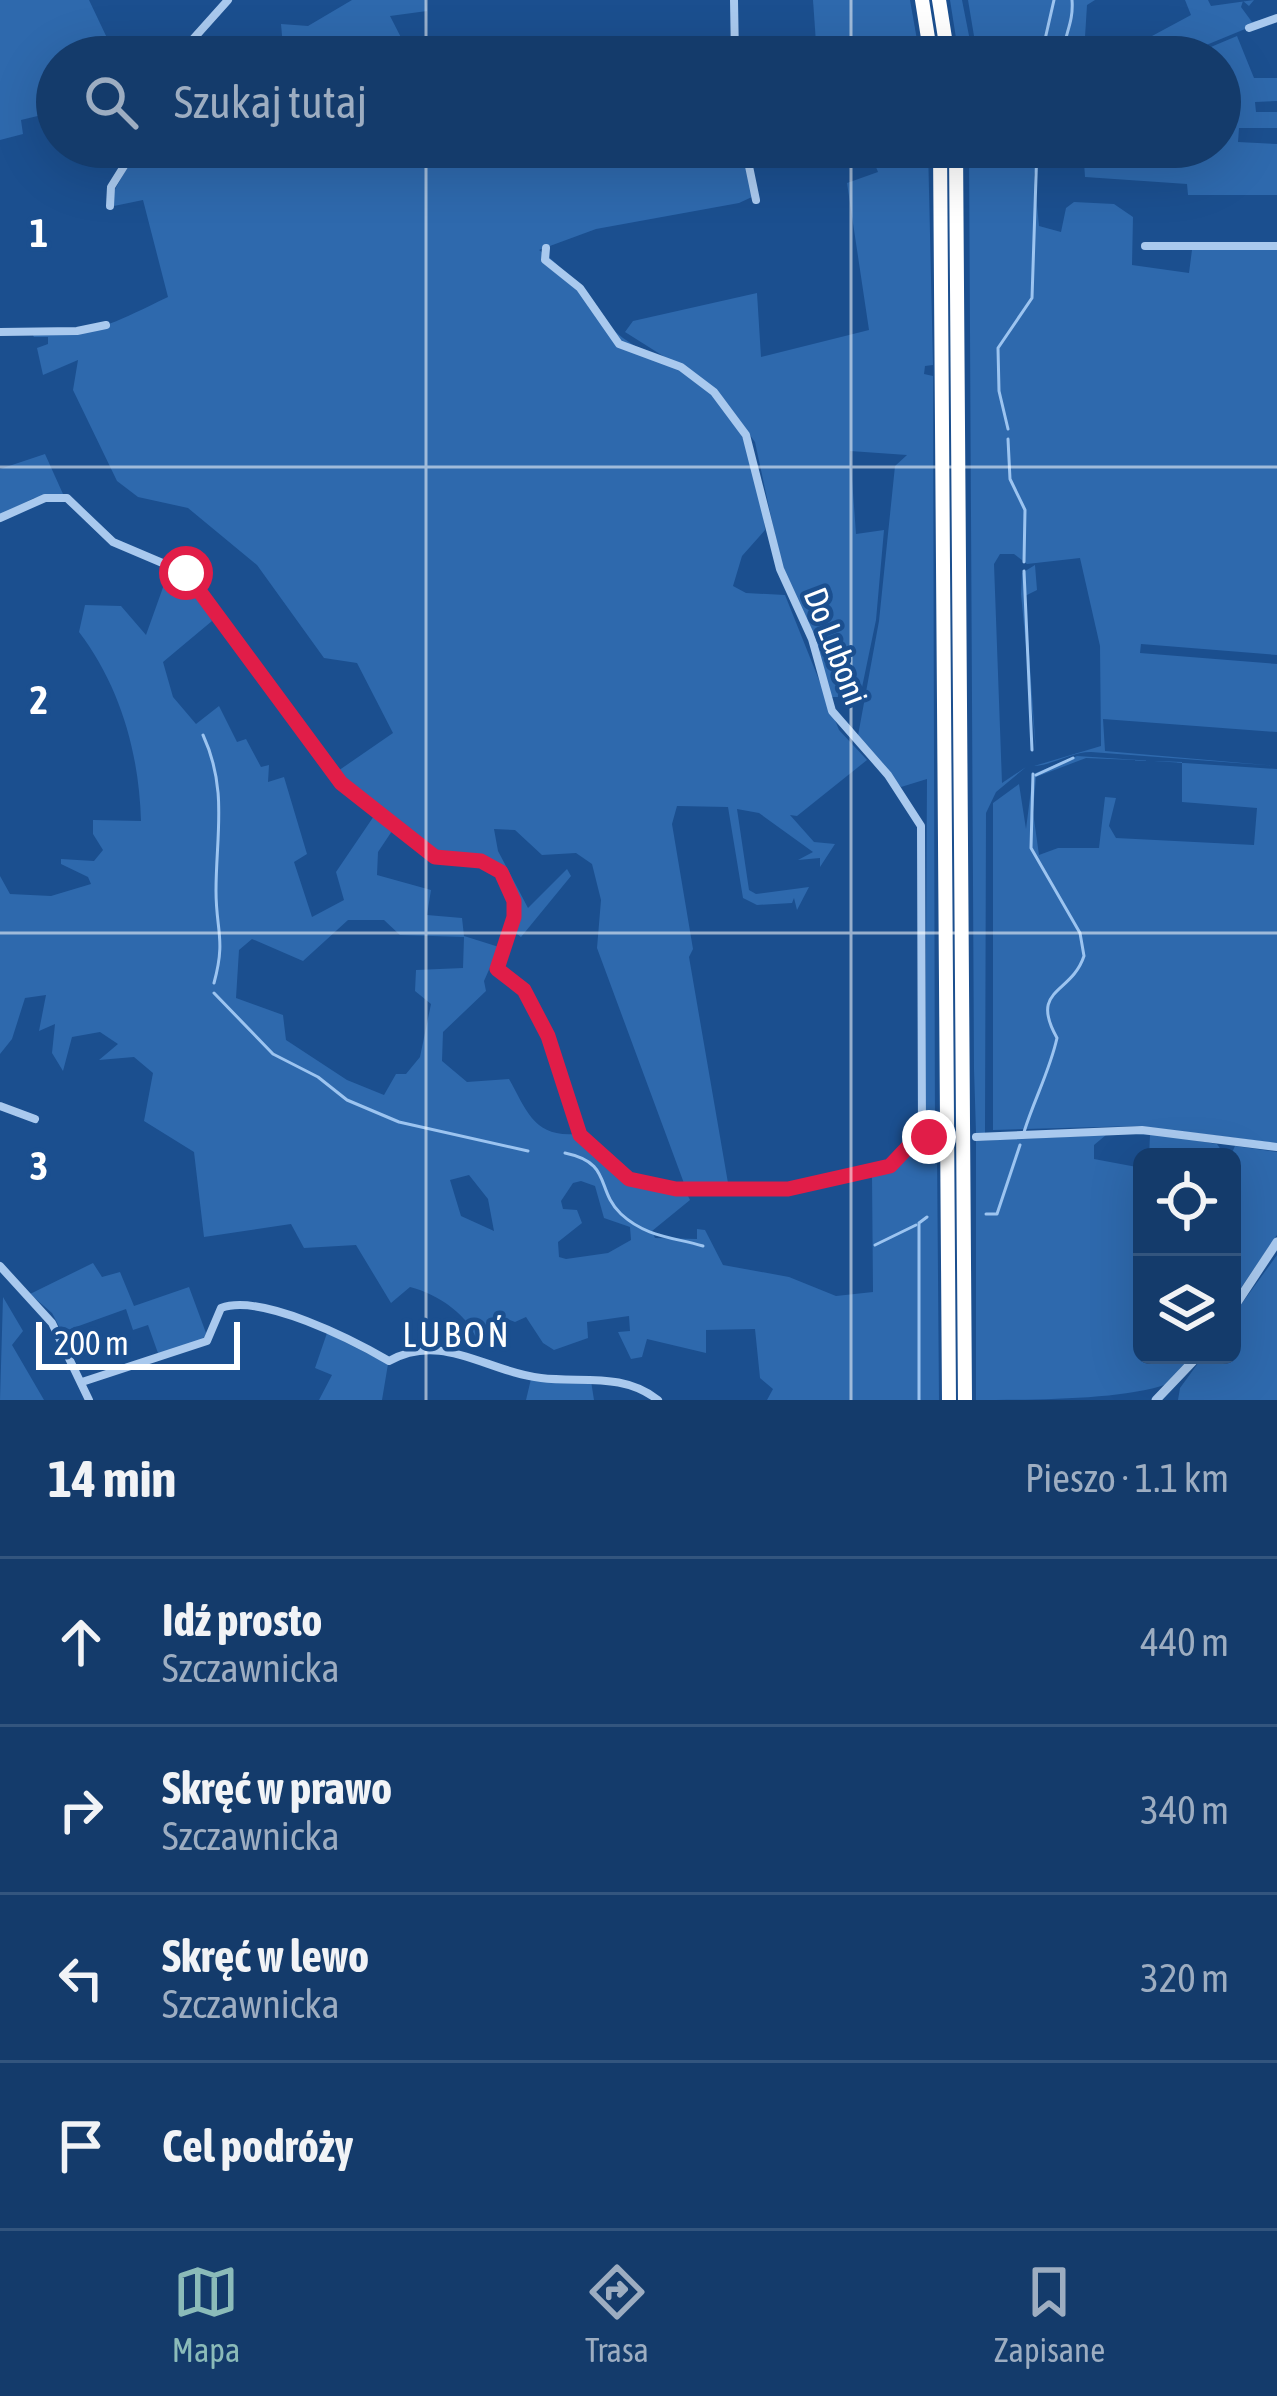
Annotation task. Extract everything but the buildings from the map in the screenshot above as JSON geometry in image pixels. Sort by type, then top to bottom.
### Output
[{"type":"highway","points":[[922,0],[928,36]]},
{"type":"highway","points":[[939,0],[945,36]]},
{"type":"highway","points":[[940,168],[949,1400]]},
{"type":"highway","points":[[956,168],[965,1400]]},
{"type":"street","points":[[196,36],[228,0]]},
{"type":"street","points":[[734,0],[735,36]]},
{"type":"street","points":[[1249,28],[1277,18]]},
{"type":"street","points":[[110,206],[111,187],[123,168]]},
{"type":"street","points":[[749,168],[756,200]]},
{"type":"street","points":[[1145,246],[1277,246]]},
{"type":"street","name":"Do Luboni","points":[[546,248],[545,260],[580,289],[615,340],[667,359],[709,387],[752,444],[780,569],[812,639],[832,711],[888,775],[921,826],[922,1137]]},
{"type":"street","points":[[0,332],[106,325]]},
{"type":"street","points":[[0,518],[45,498],[67,498],[113,542],[178,566],[194,581],[215,618],[341,783],[435,857],[481,861],[501,872],[514,901],[514,917],[497,969],[524,990],[562,1067],[574,1124],[616,1172],[676,1189],[788,1189],[890,1166],[922,1137],[935,1137]]},
{"type":"street","points":[[0,1106],[35,1119]]},
{"type":"street","points":[[976,1137],[1142,1130],[1277,1147]]},
{"type":"street","points":[[1241,1296],[1277,1242]]},
{"type":"street","points":[[0,1266],[52,1323],[89,1400]]},
{"type":"street","points":[[82,1382],[196,1347],[207,1342],[225,1306],[257,1306],[351,1339],[389,1361],[417,1348],[463,1353],[537,1378],[598,1378],[658,1400]]},
{"type":"street","points":[[1156,1400],[1190,1364]]},
{"type":"shaded area","points":[[0,0],[89,0],[106,36],[36,36],[36,116],[21,120],[23,134],[0,140]]},
{"type":"shaded area","points":[[352,0],[426,0],[427,11],[390,16],[400,36],[282,36],[281,24],[308,26]]},
{"type":"shaded area","points":[[813,0],[910,0],[916,36],[816,36]]},
{"type":"shaded area","points":[[950,0],[962,0],[969,36],[956,36]]},
{"type":"shaded area","points":[[968,0],[1095,0],[1087,5],[1085,36],[974,36]]},
{"type":"shaded area","points":[[1185,0],[1208,0],[1211,6],[1243,2],[1241,7],[1252,22],[1277,16],[1228,36],[1152,36],[1191,15]]},
{"type":"shaded area","points":[[1241,46],[1254,78],[1277,78],[1277,101],[1255,102],[1256,112],[1277,112],[1277,128],[1241,128]]},
{"type":"shaded area","points":[[1241,142],[1277,144],[1277,195],[1188,195],[1187,184],[1085,177],[1084,168],[1241,168]]},
{"type":"shaded area","points":[[127,168],[746,168],[752,197],[739,203],[596,229],[539,250],[612,328],[697,381],[738,428],[760,488],[765,530],[742,556],[733,586],[746,593],[785,595],[839,730],[867,760],[797,816],[790,815],[814,842],[835,844],[820,867],[820,858],[798,860],[813,852],[759,813],[737,809],[749,890],[756,894],[809,887],[797,910],[794,898],[792,903],[757,905],[743,898],[728,807],[677,806],[672,824],[693,949],[689,957],[728,1183],[685,1186],[597,948],[601,900],[592,864],[576,853],[542,855],[515,830],[494,829],[498,851],[528,908],[567,869],[571,876],[521,937],[512,930],[516,901],[492,859],[436,855],[335,773],[393,733],[357,663],[324,658],[257,565],[188,508],[138,497],[117,481],[73,390],[78,360],[43,375],[37,348],[48,344],[48,337],[34,337],[30,331],[102,326],[168,297],[143,200],[114,206],[114,191]]},
{"type":"shaded area","points":[[876,168],[928,168],[933,365],[925,366],[924,374],[933,376],[935,1132],[925,1128],[927,779],[901,787],[857,741],[879,621],[895,466],[907,455],[850,451],[856,534],[884,530],[876,620],[860,697],[831,697],[782,568],[755,442],[717,390],[625,332],[633,321],[757,293],[761,357],[869,330],[847,183],[878,172]]},
{"type":"shaded area","points":[[969,168],[1036,168],[1039,226],[1061,232],[1066,208],[1074,202],[1114,204],[1133,217],[1132,265],[1189,273],[1192,250],[1277,248],[1277,655],[1141,644],[1140,653],[1277,664],[1277,732],[1103,719],[1105,751],[1277,766],[1091,752],[1034,766],[1101,746],[1100,646],[1080,558],[1027,564],[1014,554],[1000,554],[994,564],[1002,783],[1026,767],[996,792],[986,813],[985,1133],[976,1133]]},
{"type":"shaded area","points":[[45,454],[63,494],[34,498],[0,515],[0,469]]},
{"type":"shaded area","points":[[171,565],[190,580],[212,621],[163,662],[173,697],[196,724],[219,706],[237,742],[246,739],[261,767],[269,765],[268,782],[284,777],[307,854],[294,862],[312,917],[344,900],[336,872],[376,813],[394,828],[378,852],[377,875],[431,890],[427,915],[462,918],[464,936],[499,947],[484,981],[486,991],[443,1032],[442,1061],[467,1082],[509,1079],[533,1120],[550,1131],[575,1134],[621,1180],[686,1192],[690,1200],[652,1231],[655,1238],[697,1239],[697,1229],[705,1230],[723,1265],[789,1277],[836,1296],[873,1292],[872,1175],[927,1143],[927,1150],[937,1150],[939,1400],[767,1400],[773,1389],[760,1378],[755,1329],[706,1330],[706,1353],[647,1339],[642,1357],[631,1359],[618,1332],[630,1331],[629,1316],[587,1322],[588,1338],[554,1350],[543,1343],[526,1317],[515,1322],[502,1317],[490,1321],[478,1344],[461,1316],[431,1295],[410,1287],[391,1303],[356,1245],[304,1248],[291,1224],[204,1237],[194,1152],[144,1121],[153,1073],[134,1057],[99,1060],[118,1044],[100,1032],[72,1037],[63,1071],[52,1053],[55,1024],[39,1031],[46,995],[25,998],[12,1039],[0,1054],[0,876],[10,894],[51,896],[91,884],[88,877],[61,864],[61,859],[94,861],[103,850],[93,834],[93,820],[141,821],[125,721],[106,675],[79,632],[85,605],[121,606],[146,635]],"holes":[[[348,920],[384,920],[400,935],[464,937],[463,968],[416,970],[415,991],[431,1004],[420,1057],[406,1074],[396,1074],[384,1095],[347,1080],[286,1040],[283,1015],[236,998],[239,950],[252,939],[303,961]],[[469,1175],[488,1199],[494,1231],[461,1216],[450,1180]],[[573,1183],[595,1186],[604,1218],[630,1227],[631,1240],[608,1253],[559,1257],[558,1242],[582,1223],[577,1210],[563,1209],[561,1201]]]},
{"type":"shaded area","points":[[1035,565],[1037,590],[1025,596],[1036,752],[1021,594],[1022,573]]},
{"type":"shaded area","points":[[1077,756],[1147,761],[1086,758],[1036,777],[1033,812],[1039,855],[1058,848],[1099,848],[1105,797],[1116,798],[1109,826],[1116,838],[1254,845],[1257,808],[1182,802],[1182,763],[1277,769],[1277,1143],[1137,1126],[993,1130],[993,803],[1019,784],[1026,829],[1033,774]]},
{"type":"shaded area","points":[[1121,1133],[1151,1133],[1220,1148],[1149,1148],[1150,1135]]},
{"type":"shaded area","points":[[1106,1135],[1094,1145],[1094,1159],[1133,1166],[1133,1364],[1186,1364],[1167,1384],[1074,1398],[976,1400],[976,1141]]},
{"type":"shaded area","points":[[1235,1146],[1277,1152],[1277,1235],[1241,1288],[1241,1148]]},
{"type":"shaded area","points":[[1277,1255],[1277,1400],[1178,1400],[1180,1388],[1197,1364],[1241,1364],[1241,1305]]},
{"type":"shaded area","points":[[93,1263],[102,1277],[120,1272],[134,1306],[189,1287],[206,1333],[204,1341],[159,1356],[148,1325],[133,1330],[126,1309],[62,1332],[52,1313],[30,1294]]},
{"type":"shaded area","points":[[3,1297],[23,1331],[12,1345],[44,1400],[0,1400]]},
{"type":"shaded area","points":[[327,1333],[388,1364],[382,1400],[319,1400],[332,1375],[315,1368]]},
{"type":"shaded area","points":[[531,1379],[591,1381],[594,1400],[526,1400]]},
{"type":"waterway","points":[[1046,36],[1054,0]]},
{"type":"waterway","points":[[1067,36],[1072,0]]},
{"type":"waterway","points":[[1008,429],[999,391],[998,348],[1032,298],[1036,168]]},
{"type":"waterway","points":[[1008,439],[1010,479],[1025,510],[1024,562]]},
{"type":"waterway","points":[[1024,571],[1032,750]]},
{"type":"waterway","points":[[203,735],[218,793],[220,945],[214,983]]},
{"type":"waterway","points":[[1036,775],[1073,758]]},
{"type":"waterway","points":[[1024,1132],[1057,1038],[1050,1022],[1050,1000],[1084,956],[1080,933],[1031,848],[1033,774]]},
{"type":"waterway","points":[[214,993],[273,1054],[318,1077],[347,1100],[399,1122],[528,1151]]},
{"type":"waterway","points":[[986,1214],[997,1214],[1020,1145]]},
{"type":"waterway","points":[[565,1153],[597,1170],[613,1205],[630,1222],[703,1246]]},
{"type":"waterway","points":[[919,1400],[919,1223],[927,1217]]},
{"type":"waterway","points":[[875,1245],[916,1225]]},
{"type":"district","name":"LUBOŃ","points":[[457,1334]]},
{"type":"route","points":[[186,573],[341,783],[435,857],[481,861],[501,872],[514,901],[514,917],[497,969],[524,990],[562,1067],[574,1124],[616,1172],[676,1189],[788,1189],[890,1166],[908,1147],[929,1137]]}]
